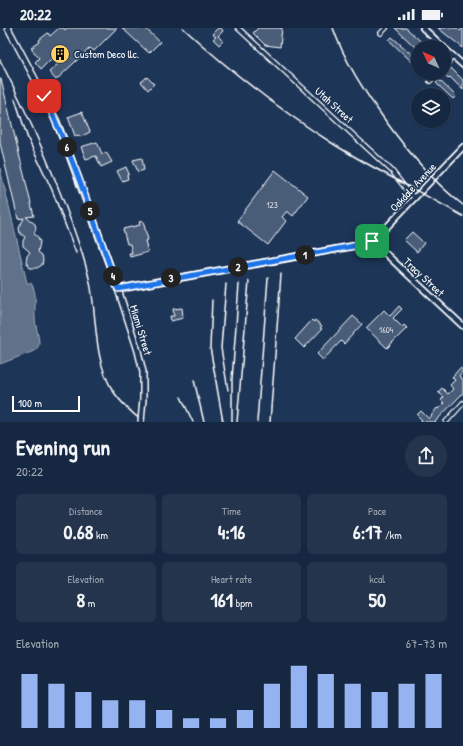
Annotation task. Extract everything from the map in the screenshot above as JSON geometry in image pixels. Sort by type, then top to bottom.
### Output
[{"type":"main road","name":"Miami Street","points":[[8,28],[56,120],[118,289],[138,351],[142,372],[144,399],[141,422]]},
{"type":"street","name":"Utah Street","points":[[238,28],[392,171],[415,198]]},
{"type":"street","points":[[381,33],[386,28]]},
{"type":"street","points":[[423,28],[436,40]]},
{"type":"street","points":[[451,53],[463,65]]},
{"type":"street","points":[[451,59],[454,56]]},
{"type":"street","name":"Oakdale Avenue","points":[[118,289],[359,245],[372,241],[462,151]]},
{"type":"street","name":"Tracy Street","points":[[372,241],[463,326]]},
{"type":"street","points":[[446,422],[463,403]]},
{"type":"water","points":[[0,168],[27,283],[31,283],[34,291],[35,320],[39,345],[34,351],[0,364]]},
{"type":"building","name":"Custom Deco llc.","points":[[59,28],[63,28],[65,30],[66,28],[117,28],[94,51],[90,48],[56,80],[49,72],[59,63],[53,57],[41,69],[35,62],[39,58],[31,48],[40,42],[39,40],[48,33],[50,36]]},
{"type":"building","name":"Custom Deco llc.","points":[[122,28],[145,28],[160,42],[149,53]]},
{"type":"building","points":[[218,28],[221,28],[223,31],[218,36],[223,41],[219,45],[213,39],[216,37],[212,34]]},
{"type":"building","points":[[258,28],[282,28],[280,47],[265,45],[253,33]]},
{"type":"building","points":[[395,28],[406,28],[419,40],[411,40],[411,43]]},
{"type":"building","points":[[438,28],[457,28],[460,31],[463,28],[463,48]]},
{"type":"building","points":[[392,37],[411,54],[411,61],[389,40]]},
{"type":"building","points":[[451,68],[463,80],[463,90],[451,78]]},
{"type":"building","points":[[147,77],[154,84],[148,90],[141,82]]},
{"type":"building","points":[[0,79],[34,216],[26,217],[35,224],[36,228],[34,234],[38,237],[40,242],[38,252],[42,255],[43,260],[42,265],[37,268],[30,268],[26,262],[27,256],[30,252],[23,246],[25,237],[20,233],[19,228],[24,218],[18,219],[0,143]]},
{"type":"building","points":[[439,80],[448,88],[441,88],[436,83]]},
{"type":"building","points":[[451,91],[456,96],[453,99],[451,97]]},
{"type":"building","points":[[82,112],[90,132],[80,137],[79,135],[75,136],[68,117]]},
{"type":"building","points":[[97,142],[102,154],[106,152],[112,162],[101,167],[96,156],[86,159],[81,147]]},
{"type":"building","points":[[142,158],[144,170],[138,172],[133,160]]},
{"type":"building","points":[[126,167],[129,174],[127,175],[128,179],[122,181],[117,171]]},
{"type":"building","points":[[275,170],[308,196],[293,216],[287,211],[282,217],[286,221],[268,245],[237,221]]},
{"type":"building","points":[[143,221],[148,240],[145,241],[148,252],[130,257],[129,253],[132,253],[130,244],[127,244],[123,229],[140,225],[139,222]]},
{"type":"building","points":[[412,232],[424,243],[417,252],[404,240]]},
{"type":"building","points":[[399,306],[402,309],[393,318],[402,327],[404,325],[407,328],[387,348],[366,328],[384,310],[390,316]]},
{"type":"building","points":[[182,308],[183,318],[171,321],[170,316],[174,316],[173,309]]},
{"type":"building","points":[[353,316],[362,324],[344,344],[341,341],[323,360],[317,354]]},
{"type":"building","points":[[312,320],[314,322],[315,320],[322,326],[320,328],[322,329],[304,348],[295,339]]},
{"type":"building","points":[[460,368],[463,370],[459,376],[463,380],[463,393],[435,422],[420,422],[422,420],[417,415],[421,411],[429,419],[437,408],[438,409],[444,403],[441,400],[444,397],[438,392],[442,388],[448,394],[453,389],[450,385],[455,380],[452,377]]},
{"type":"railway","points":[[183,28],[256,90],[315,132],[367,164],[463,216]]},
{"type":"railway","points":[[333,28],[343,53],[356,76],[394,132],[431,176],[463,205]]},
{"type":"railway","points":[[0,60],[44,154],[64,201],[81,250],[90,283],[97,341],[102,367],[113,391],[120,400],[143,422]]},
{"type":"railway","points":[[15,99],[28,139],[52,190],[76,253]]},
{"type":"railway","points":[[270,422],[281,274]]},
{"type":"railway","points":[[257,422],[268,278]]},
{"type":"railway","points":[[237,422],[249,281]]},
{"type":"railway","points":[[226,284],[221,348],[228,390]]},
{"type":"railway","points":[[232,422],[232,380],[239,284]]},
{"type":"railway","points":[[212,300],[210,347],[223,422]]},
{"type":"railway","points":[[194,380],[204,422]]},
{"type":"railway","points":[[181,397],[193,422]]},
{"type":"place","name":"Custom Deco llc.","points":[[60,54]]},
{"type":"route","points":[[44,96],[56,120],[66,146],[118,289],[359,245],[372,241]]}]
